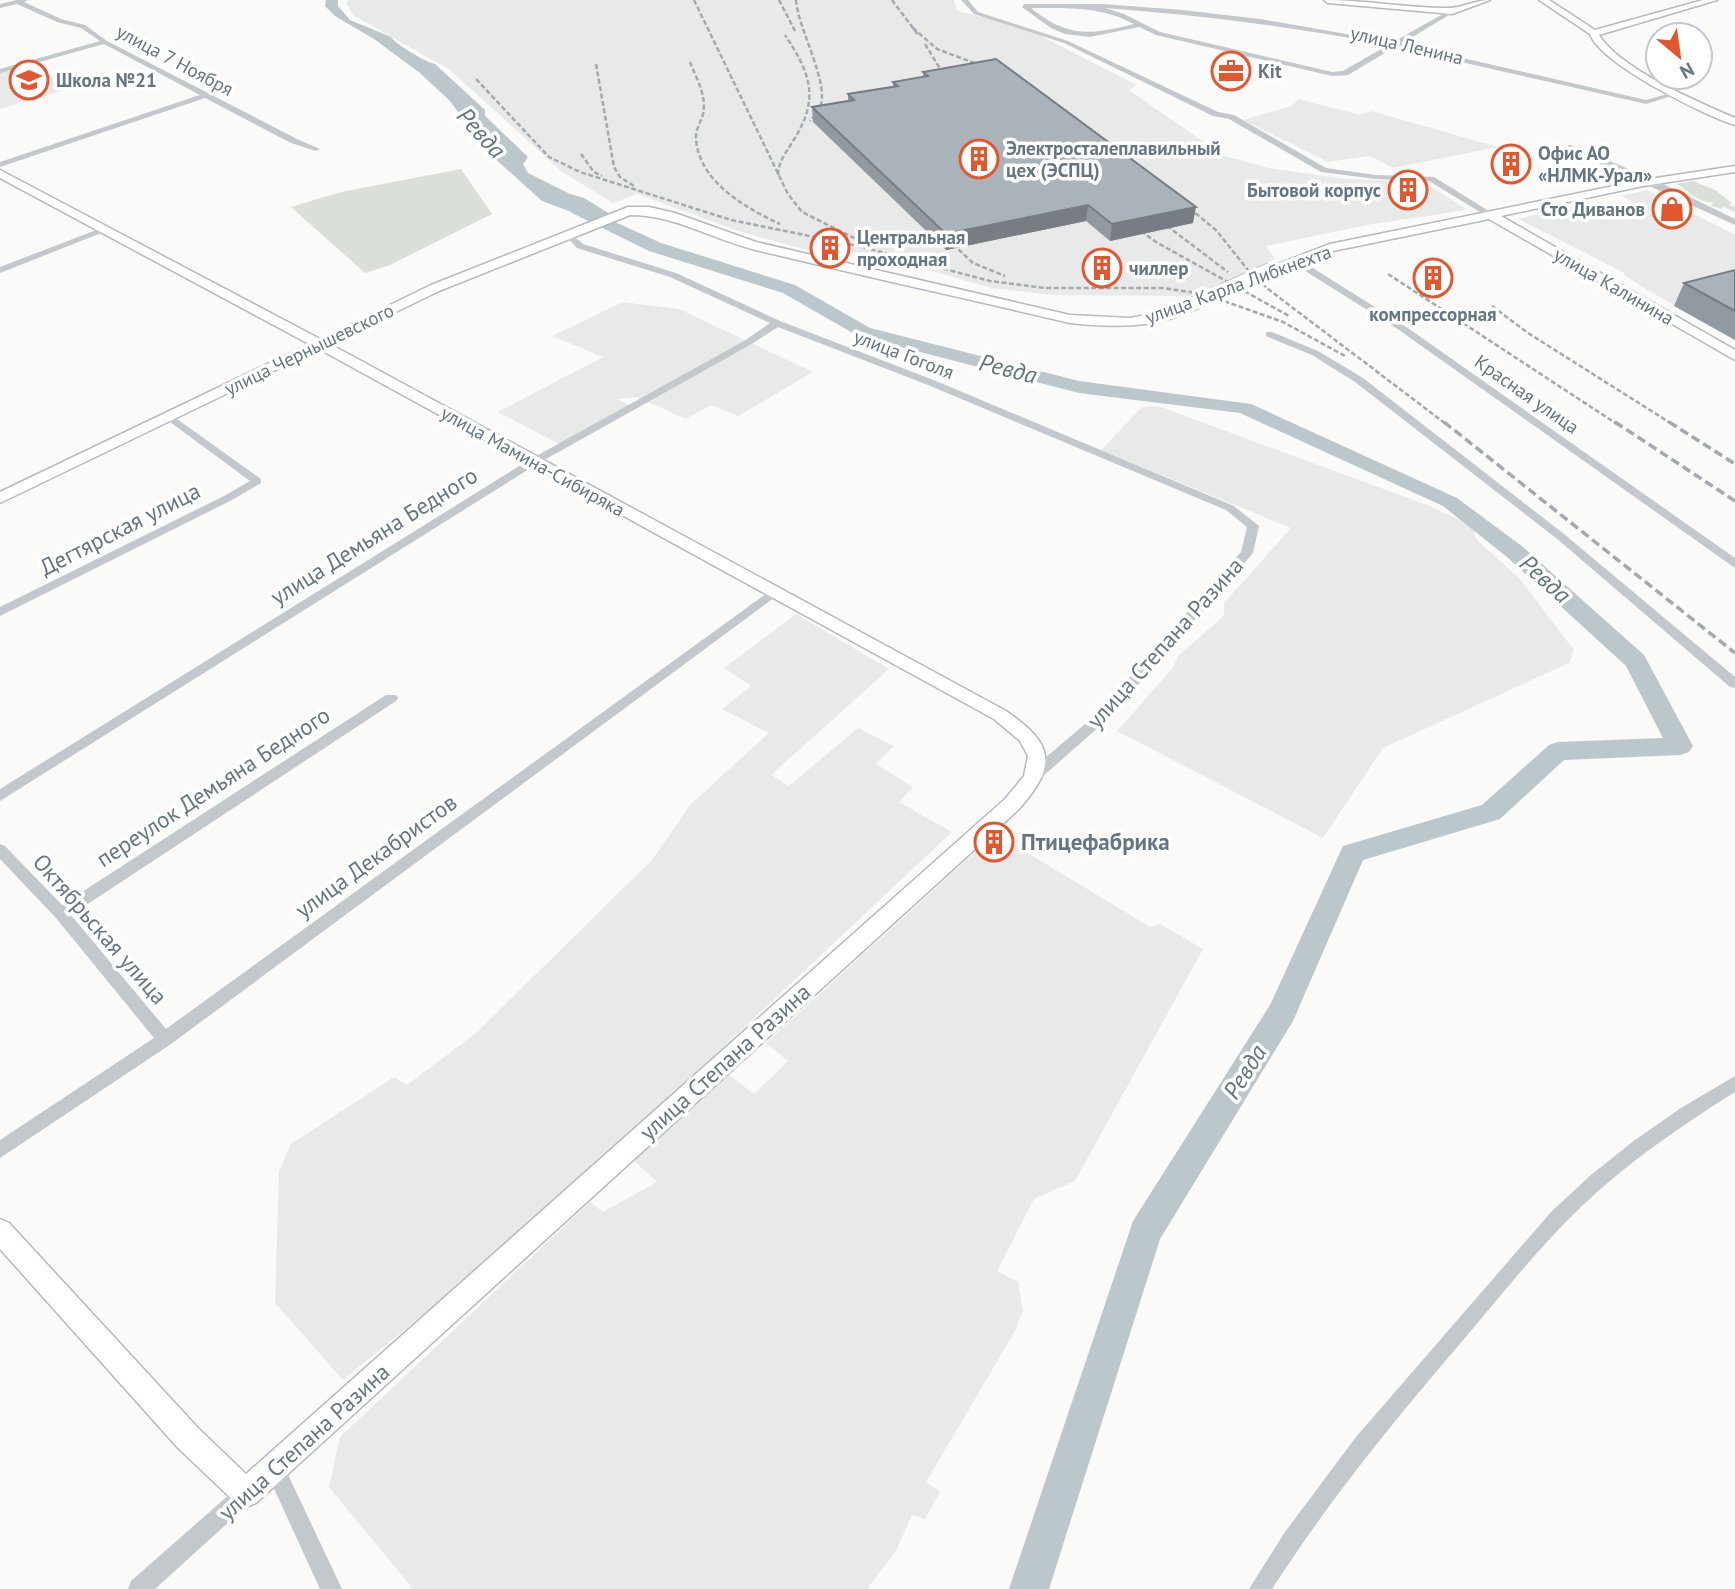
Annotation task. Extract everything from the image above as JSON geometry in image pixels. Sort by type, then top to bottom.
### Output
[{"type":"street","points":[[964,0],[975,13],[1066,42],[1216,114],[1231,117],[1324,170],[1376,177],[1431,179],[1493,216]]},
{"type":"street","points":[[1328,0],[1452,11]]},
{"type":"street","points":[[1083,2],[1078,4],[1122,15],[1158,34],[1332,74],[1345,73],[1452,11],[1486,0]]},
{"type":"street","points":[[1543,0],[1594,33],[1595,38],[1607,49],[1671,95],[1735,122]]},
{"type":"street","points":[[1594,33],[1713,0]]},
{"type":"street","points":[[0,6],[22,1]]},
{"type":"street","name":"улица 7 Ноября","points":[[22,1],[59,21],[83,26],[105,42],[294,141],[316,149]]},
{"type":"street","name":"улица Ленина","points":[[1075,35],[1067,34],[1041,21],[1024,6],[1130,1],[1246,11],[1400,43],[1646,102],[1671,95]]},
{"type":"street","points":[[1529,1],[1557,10]]},
{"type":"street","points":[[1066,42],[1075,35],[1092,37],[1138,25]]},
{"type":"street","points":[[0,71],[105,42]]},
{"type":"street","points":[[0,165],[206,95]]},
{"type":"street","points":[[1571,147],[1652,181],[1735,222]]},
{"type":"street","name":"улица Карла Либкнехта","points":[[623,212],[649,211],[675,217],[752,245],[1070,319],[1126,323],[1161,316],[1271,269],[1330,248],[1652,181],[1735,169]]},
{"type":"street","name":"улица Мамина-Сибиряка","points":[[0,173],[320,344],[1006,719],[1022,730],[1035,746],[1039,755],[1037,773]]},
{"type":"street","name":"улица Чернышевского","points":[[0,498],[435,288],[623,212]]},
{"type":"street","name":"улица Калинина","points":[[1493,216],[1735,356]]},
{"type":"street","points":[[0,270],[107,229]]},
{"type":"street","name":"улица Гоголя","points":[[573,232],[580,246],[673,275],[777,323],[933,383],[1230,508]]},
{"type":"street","name":"Красная улица","points":[[1294,260],[1392,321],[1735,564]]},
{"type":"street","name":"улица Демьяна Бедного","points":[[0,796],[533,462],[747,343],[777,323]]},
{"type":"street","points":[[1269,334],[1315,353],[1359,380],[1560,536],[1735,684]]},
{"type":"street","name":"Дегтярская улица","points":[[0,612],[257,481],[170,417]]},
{"type":"street","name":"улица Степана Разина","points":[[139,1589],[1012,804],[1037,773],[1103,716],[1247,553],[1253,526],[1230,508]]},
{"type":"street","name":"улица Декабристов","points":[[0,1150],[164,1039],[774,592]]},
{"type":"street","name":"переулок Демьяна Бедного","points":[[61,914],[391,698]]},
{"type":"street","name":"Октябрьская улица","points":[[0,850],[61,914],[164,1039]]},
{"type":"street","points":[[1260,1589],[1307,1516],[1353,1456],[1557,1219],[1593,1182],[1636,1148],[1735,1083]]},
{"type":"street","points":[[0,1231],[188,1438],[246,1493]]},
{"type":"street","points":[[275,1469],[331,1589]]},
{"type":"shaded area","points":[[954,0],[957,11],[999,21],[1039,35],[1137,85],[1129,90],[1224,156],[1269,168],[1346,179],[1424,182],[1467,210],[1367,225],[1266,246],[1275,259],[1194,296],[1055,295],[991,288],[880,256],[853,252],[843,260],[741,232],[637,194],[613,203],[561,171],[450,70],[353,15],[346,2]]},
{"type":"shaded area","name":"Школа №21","points":[[31,65],[72,88],[0,109],[0,73]]},
{"type":"shaded area","points":[[1298,99],[1360,115],[1371,111],[1498,147],[1393,168],[1370,156],[1328,162],[1243,120],[1291,106]]},
{"type":"shaded area","points":[[461,169],[492,214],[390,265],[365,273],[291,207],[341,192]]},
{"type":"shaded area","points":[[1693,181],[1715,190],[1732,203],[1729,205],[1735,207],[1735,212],[1724,207],[1722,209],[1711,206],[1714,202],[1699,199],[1677,184]]},
{"type":"shaded area","points":[[1646,190],[1735,235],[1735,340],[1639,285],[1623,274],[1625,273],[1518,219],[1570,206],[1582,213],[1626,205],[1634,203],[1622,196]]},
{"type":"shaded area","points":[[623,302],[679,309],[813,372],[738,416],[711,405],[686,419],[637,397],[617,399],[629,405],[559,444],[498,412],[603,357],[552,336]]},
{"type":"shaded area","points":[[1158,406],[1427,505],[1473,526],[1476,539],[1520,579],[1574,650],[1569,663],[1383,748],[1323,838],[1117,731],[1172,669],[1179,655],[1224,616],[1224,603],[1291,528],[1101,450],[1142,407]]},
{"type":"shaded area","points":[[796,614],[889,669],[771,775],[789,786],[858,728],[894,746],[876,764],[913,787],[899,802],[952,832],[540,1219],[343,1380],[275,1303],[279,1171],[291,1144],[394,1077],[407,1085],[475,1034],[652,860],[691,804],[769,733],[722,709],[751,686],[724,668]]},
{"type":"shaded area","points":[[1005,839],[1150,927],[1160,924],[1203,949],[1075,1181],[1034,1199],[997,1271],[1018,1282],[1023,1311],[1015,1331],[926,1482],[940,1492],[925,1519],[912,1515],[896,1551],[867,1589],[413,1589],[329,1487],[340,1437],[590,1202],[603,1212],[657,1182],[631,1158],[725,1072],[754,1094],[788,1061],[766,1043],[983,845],[994,851]]},
{"type":"water","points":[[326,0],[338,0],[338,6],[350,20],[391,37],[412,53],[435,64],[485,110],[485,116],[528,157],[523,164],[528,173],[584,198],[610,214],[593,220],[542,201],[491,155],[449,100],[420,73],[374,39],[335,16],[325,6]]},
{"type":"building","name":"Электросталеплавильный цех (ЭСПЦ)","points":[[996,59],[1196,207],[1112,224],[1088,205],[946,234],[812,107],[854,100],[848,94],[898,86],[893,82],[928,76],[923,72]]},
{"type":"building","points":[[1735,270],[1735,311],[1684,283]]},
{"type":"building","points":[[999,825],[1008,831],[994,845],[984,839]]},
{"type":"waterway","name":"Ревда","points":[[578,210],[655,247],[789,289],[864,332],[1079,387],[1244,408],[1450,502],[1515,552],[1636,661],[1680,746],[1558,751],[1491,812],[1353,853],[1282,1012],[1145,1232],[1029,1589]]},
{"type":"railway","points":[[694,0],[778,174]]},
{"type":"railway","points":[[779,0],[795,31]]},
{"type":"railway","points":[[796,0],[821,85],[820,108],[810,121]]},
{"type":"railway","points":[[892,0],[913,28]]},
{"type":"railway","points":[[913,28],[937,49],[993,70]]},
{"type":"railway","points":[[913,28],[919,36]]},
{"type":"railway","points":[[778,174],[781,161],[807,112],[809,99],[806,75],[785,35]]},
{"type":"railway","points":[[925,44],[942,72],[953,83]]},
{"type":"railway","points":[[690,62],[704,100],[696,139],[706,168],[726,192],[780,224]]},
{"type":"railway","points":[[596,64],[614,167],[620,177],[634,186]]},
{"type":"railway","points":[[476,79],[549,157],[580,172],[731,220],[858,246],[990,281],[1045,288],[1162,288],[1204,294],[1283,322],[1345,356]]},
{"type":"railway","points":[[581,154],[594,172],[602,176]]},
{"type":"railway","points":[[778,174],[788,194],[802,212],[856,239]]},
{"type":"railway","points":[[1178,199],[1216,230],[1248,270],[1268,289],[1446,424]]},
{"type":"railway","points":[[1155,217],[1228,272]]},
{"type":"railway","points":[[1129,222],[1156,242],[1289,316]]},
{"type":"railway","points":[[942,234],[973,263],[1005,276]]},
{"type":"railway","points":[[1388,274],[1617,424]]},
{"type":"railway","points":[[1492,306],[1528,333],[1672,424]]},
{"type":"railway","points":[[1444,422],[1735,653]]},
{"type":"railway","points":[[1615,422],[1735,501]]},
{"type":"railway","points":[[1669,422],[1735,464]]},
{"type":"place","name":"Kit","points":[[1231,71]]},
{"type":"place","name":"Школа №21","points":[[29,80]]},
{"type":"place","name":"Электросталеплавильный цех (ЭСПЦ)","points":[[979,159]]},
{"type":"place","name":"Офис АО «НЛМК-Урал»","points":[[1511,164]]},
{"type":"place","name":"Бытовой корпус","points":[[1408,190]]},
{"type":"place","name":"Сто Диванов","points":[[1672,209]]},
{"type":"place","name":"Центральная проходная","points":[[830,248]]},
{"type":"place","name":"чиллер","points":[[1102,268]]},
{"type":"place","name":"компрессорная","points":[[1433,278]]},
{"type":"place","name":"Птицефабрика","points":[[994,842]]}]
